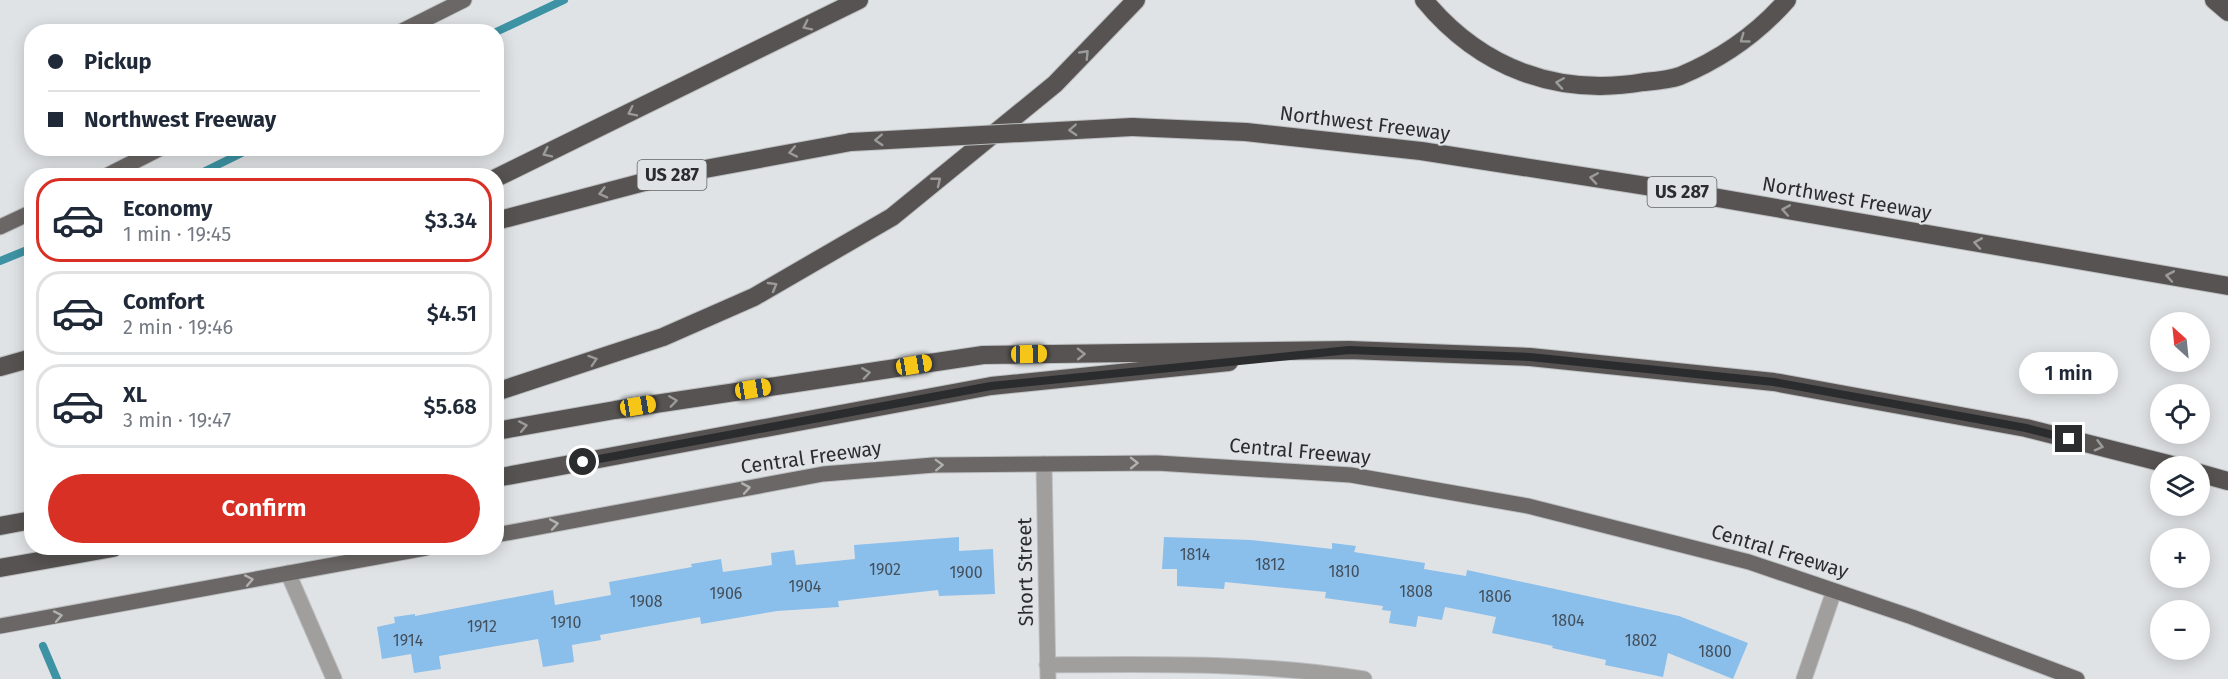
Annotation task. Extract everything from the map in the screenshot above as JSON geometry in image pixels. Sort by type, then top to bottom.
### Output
[{"type":"highway","points":[[504,174],[859,0]]},
{"type":"highway","points":[[504,389],[673,333],[754,297],[892,217],[1056,84],[1136,0]]},
{"type":"highway","points":[[1424,0],[1443,24],[1482,54],[1538,79],[1587,87],[1629,85],[1678,77],[1728,51],[1767,23],[1787,0]]},
{"type":"highway","points":[[2214,0],[2228,12]]},
{"type":"highway","name":"Northwest Freeway","points":[[504,219],[667,176],[851,142],[1132,127],[1246,132],[1421,151],[1672,190],[2228,285]]},
{"type":"highway","points":[[504,429],[983,355],[1349,350],[1530,357],[1774,382],[2026,428],[2150,459]]},
{"type":"highway","points":[[504,477],[991,386],[1349,350]]},
{"type":"highway","points":[[0,367],[24,360]]},
{"type":"highway","points":[[2210,476],[2228,482]]},
{"type":"highway","points":[[0,526],[24,522]]},
{"type":"highway","points":[[0,568],[73,555]]},
{"type":"main road","points":[[416,24],[464,0]]},
{"type":"main road","points":[[122,168],[145,156]]},
{"type":"main road","points":[[0,227],[24,216]]},
{"type":"main road","name":"Central Freeway","points":[[504,533],[823,474],[934,465],[1156,463],[1351,475],[1528,506],[1749,562],[2077,679]]},
{"type":"main road","points":[[0,627],[387,555]]},
{"type":"street","name":"Short Street","points":[[1044,464],[1048,672]]},
{"type":"street","points":[[288,573],[334,679]]},
{"type":"street","points":[[1804,679],[1834,591]]},
{"type":"street","points":[[1048,672],[1198,663],[1315,671],[1364,679]]},
{"type":"building","points":[[959,537],[959,551],[993,549],[995,594],[939,596],[938,590],[838,601],[839,607],[777,611],[701,624],[700,617],[600,635],[601,640],[572,645],[574,662],[543,667],[538,639],[439,656],[441,669],[414,673],[411,654],[382,659],[377,627],[395,623],[394,617],[415,614],[415,616],[553,590],[555,605],[611,595],[609,582],[692,567],[691,564],[721,559],[723,572],[772,565],[771,553],[794,550],[796,565],[855,559],[854,545]]},
{"type":"building","points":[[1164,537],[1251,540],[1332,549],[1332,543],[1356,546],[1354,552],[1425,563],[1424,569],[1466,576],[1467,570],[1679,616],[1748,643],[1733,679],[1668,653],[1663,677],[1605,665],[1606,660],[1492,633],[1496,617],[1445,607],[1442,620],[1418,616],[1416,627],[1389,623],[1391,611],[1382,610],[1383,606],[1325,598],[1326,592],[1225,582],[1224,589],[1177,586],[1177,569],[1162,569]]},
{"type":"waterway","points":[[504,28],[564,0]]},
{"type":"waterway","points":[[211,168],[236,156]]},
{"type":"waterway","points":[[0,261],[24,251]]},
{"type":"waterway","points":[[43,646],[57,679]]},
{"type":"route","points":[[583,462],[991,386],[1349,350],[1530,357],[1774,382],[2026,428],[2069,439]]}]
